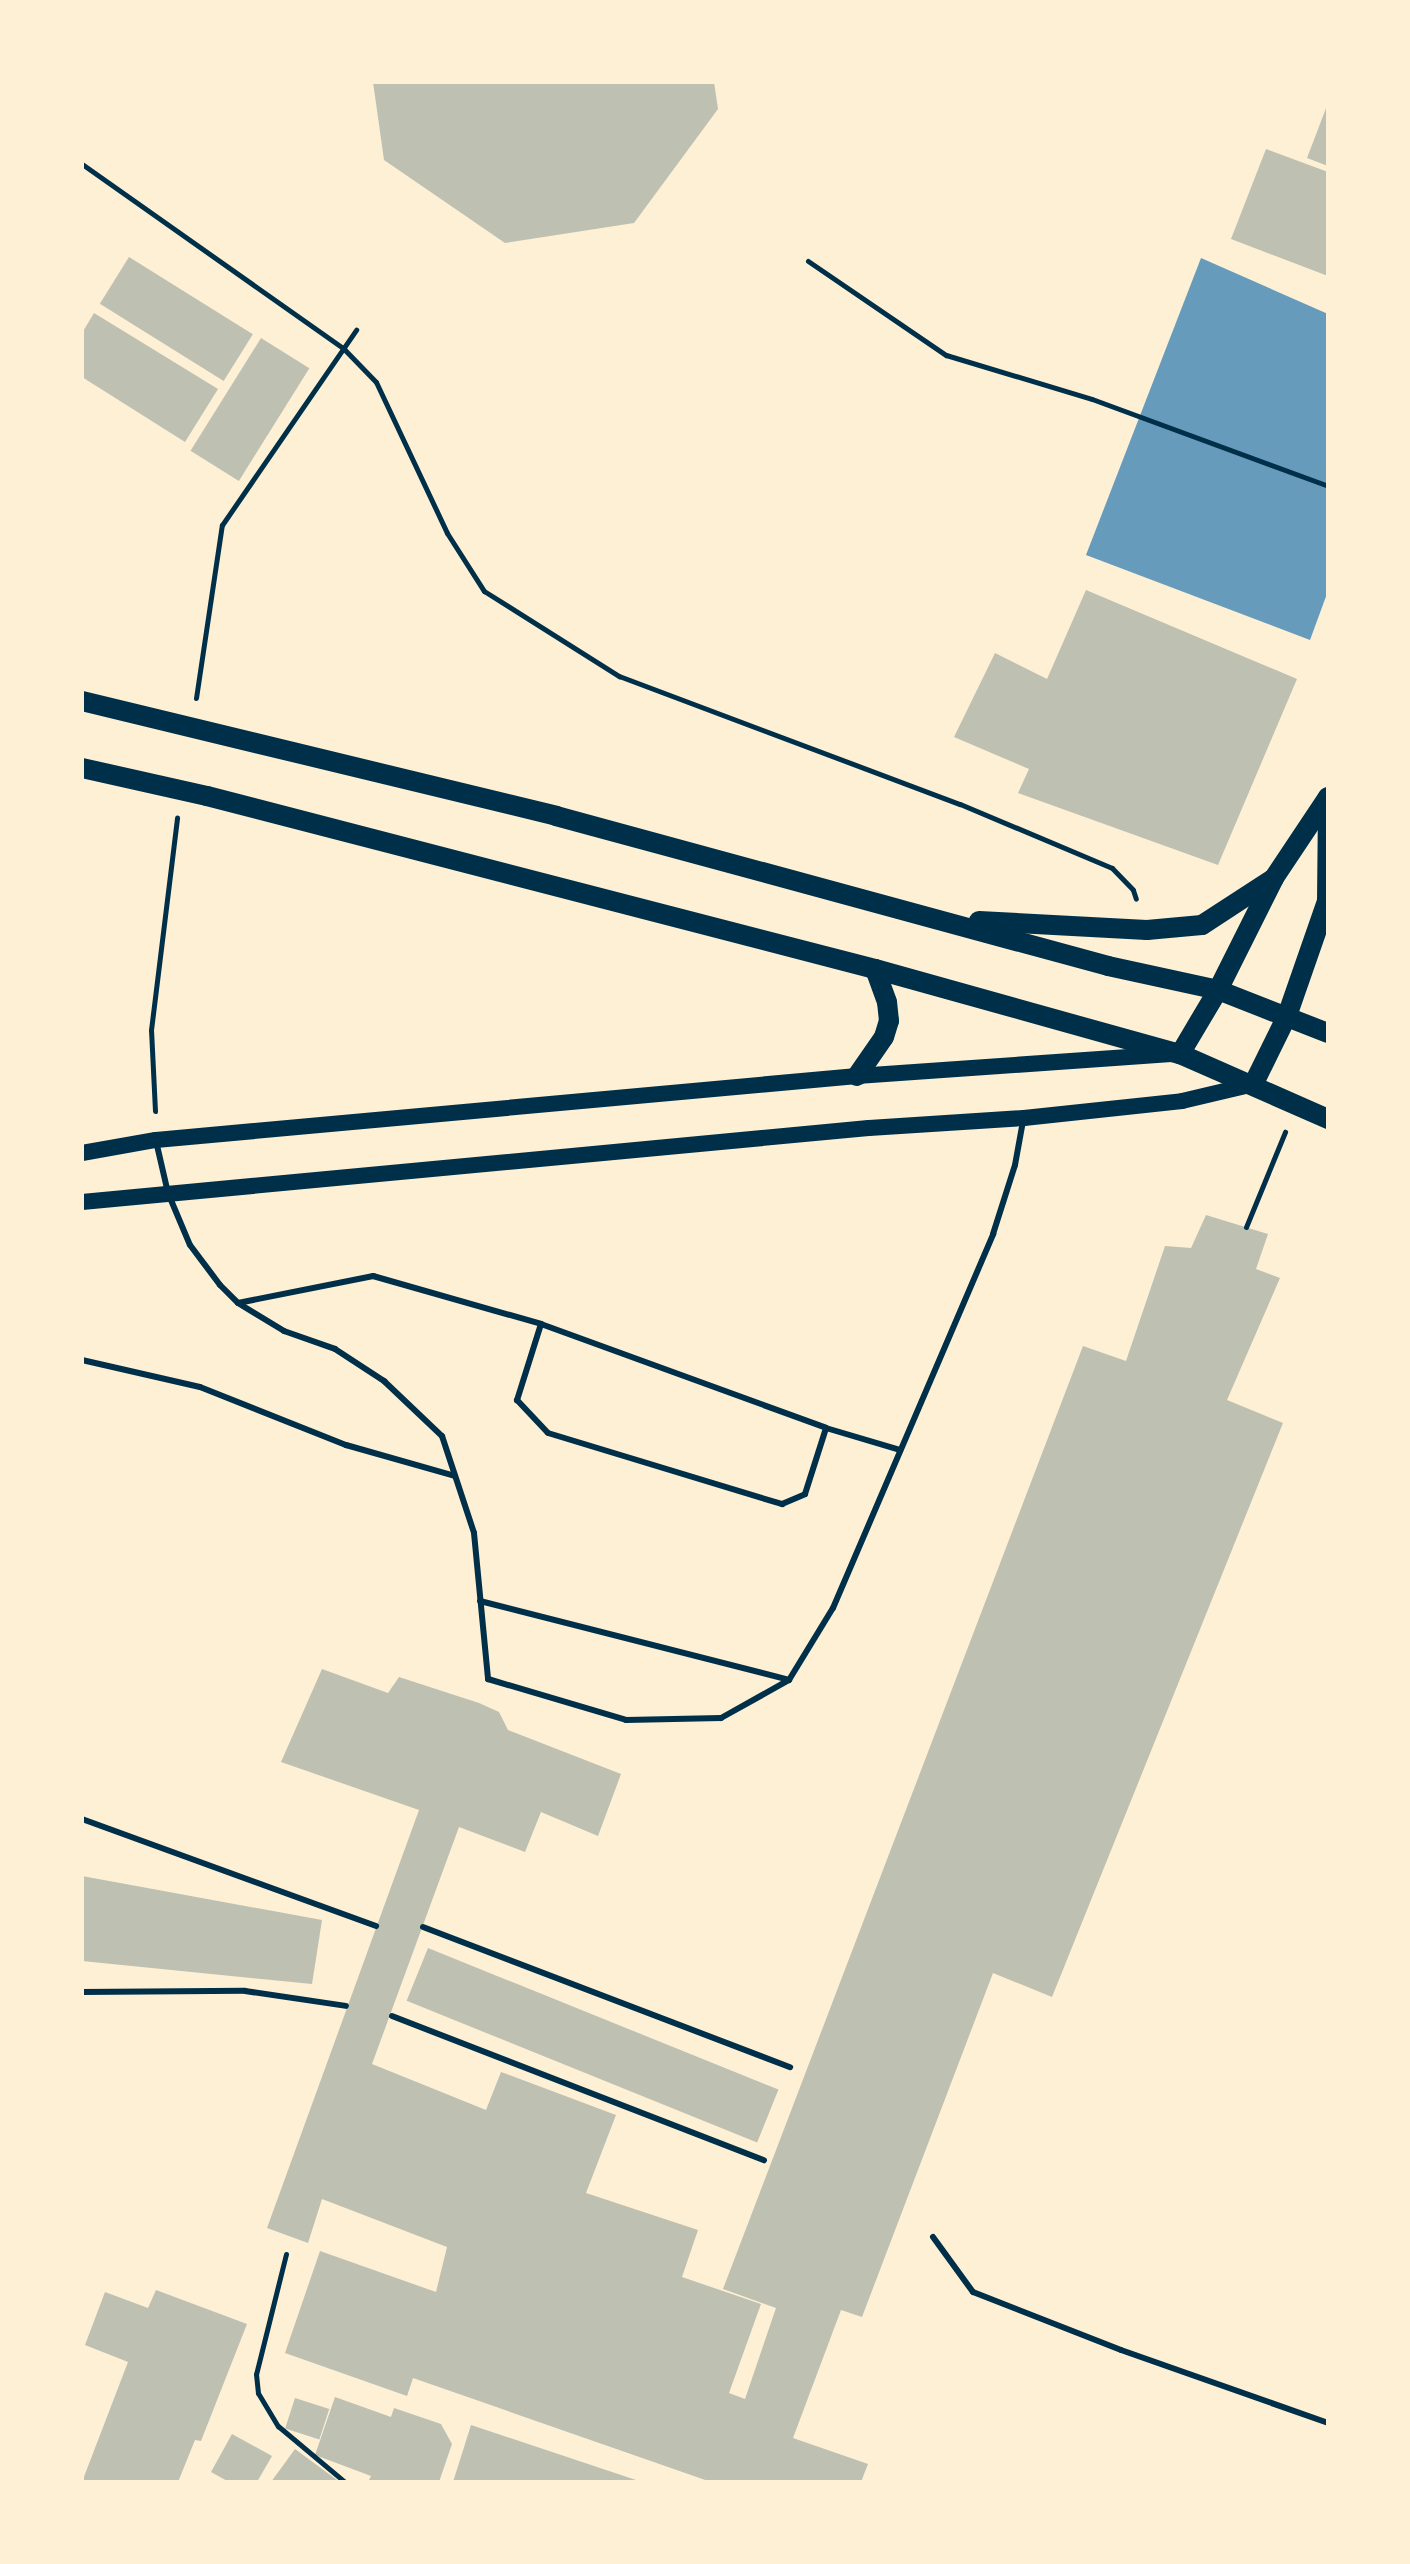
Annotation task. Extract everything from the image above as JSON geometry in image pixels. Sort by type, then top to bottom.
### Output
[{"type":"main road","points":[[82,701],[556,816],[1108,966],[1218,990],[1328,1033]]},
{"type":"main road","points":[[82,768],[207,796],[875,969],[1180,1054],[1254,1083],[1328,1119]]},
{"type":"main road","points":[[1180,1054],[1218,990],[1274,878],[1328,797]]},
{"type":"main road","points":[[82,1202],[869,1128],[1024,1118],[1182,1101],[1254,1083],[1287,1016],[1328,901],[1328,797]]},
{"type":"main road","points":[[935,918],[1147,930],[1202,925],[1274,878]]},
{"type":"main road","points":[[857,1076],[884,1037],[889,1021],[887,1002],[875,969]]},
{"type":"main road","points":[[82,1153],[156,1140],[857,1076],[1180,1054]]},
{"type":"lane","points":[[156,1140],[168,1193],[190,1245],[220,1285],[238,1303],[284,1331],[335,1349],[384,1381],[442,1436],[474,1533],[488,1679],[626,1720],[721,1718],[789,1680],[833,1608],[993,1234],[1015,1165],[1024,1118]]},
{"type":"lane","points":[[238,1303],[373,1276],[541,1324],[826,1428],[900,1450]]},
{"type":"lane","points":[[541,1324],[517,1400],[548,1433],[782,1504],[805,1494],[826,1428]]},
{"type":"lane","points":[[82,1360],[200,1387],[346,1445],[455,1476]]},
{"type":"lane","points":[[480,1601],[789,1680]]},
{"type":"lane","points":[[82,1819],[376,1926]]},
{"type":"lane","points":[[423,1927],[790,2067]]},
{"type":"lane","points":[[82,1992],[245,1991],[346,2006]]},
{"type":"lane","points":[[392,2016],[764,2160]]},
{"type":"lane","points":[[933,2237],[973,2292],[1121,2350],[1328,2423]]},
{"type":"path","points":[[82,164],[344,349],[376,382],[447,533],[484,591],[619,676],[960,804],[1112,868],[1133,890],[1147,930]]},
{"type":"path","points":[[808,261],[946,355],[1092,399],[1328,486]]},
{"type":"path","points":[[203,652],[222,525],[356,330]]},
{"type":"path","points":[[156,1140],[151,1030],[171,858]]},
{"type":"path","points":[[1246,1227],[1282,1139]]},
{"type":"path","points":[[286,2254],[256,2374],[258,2393],[278,2426],[345,2482]]},
{"type":"water","points":[[1201,258],[1328,314],[1328,591],[1310,640],[1086,555]]},
{"type":"building","points":[[373,82],[714,82],[718,109],[634,223],[505,243],[384,160]]},
{"type":"building","points":[[1328,103],[1328,166],[1307,158]]},
{"type":"building","points":[[1266,149],[1328,172],[1328,276],[1231,239]]},
{"type":"building","points":[[129,257],[253,334],[224,381],[100,304]]},
{"type":"building","points":[[94,313],[218,389],[185,442],[82,377],[82,333]]},
{"type":"building","points":[[261,338],[309,368],[239,481],[191,451]]},
{"type":"building","points":[[1086,590],[1297,679],[1218,865],[1018,793],[1029,769],[954,737],[995,653],[1047,679]]},
{"type":"building","points":[[1206,1215],[1268,1234],[1256,1269],[1280,1278],[1227,1400],[1283,1423],[1052,1997],[993,1973],[862,2317],[841,2310],[793,2438],[868,2464],[861,2482],[711,2482],[413,2378],[407,2396],[285,2353],[320,2251],[436,2292],[447,2247],[322,2199],[308,2243],[267,2228],[419,1810],[281,1762],[322,1669],[388,1693],[399,1677],[479,1703],[499,1712],[508,1730],[621,1774],[598,1836],[541,1812],[525,1852],[459,1827],[372,2064],[486,2110],[501,2072],[616,2115],[586,2193],[698,2230],[682,2277],[761,2304],[729,2393],[745,2399],[776,2308],[723,2289],[1083,1346],[1126,1361],[1165,1246],[1191,1248]]},
{"type":"building","points":[[82,1876],[322,1920],[312,1984],[82,1961]]},
{"type":"building","points":[[428,1948],[778,2090],[757,2142],[407,2001]]},
{"type":"building","points":[[156,2290],[247,2324],[201,2441],[195,2440],[178,2482],[82,2482],[128,2362],[85,2345],[105,2292],[148,2308]]},
{"type":"building","points":[[335,2397],[391,2417],[394,2408],[441,2424],[452,2444],[439,2482],[373,2482],[369,2480],[371,2476],[315,2455]]},
{"type":"building","points":[[295,2398],[329,2409],[319,2440],[285,2428]]},
{"type":"building","points":[[471,2425],[639,2481],[639,2482],[453,2482]]},
{"type":"building","points":[[232,2434],[272,2456],[257,2482],[229,2482],[211,2472]]},
{"type":"building","points":[[295,2449],[337,2480],[336,2482],[271,2482]]}]
